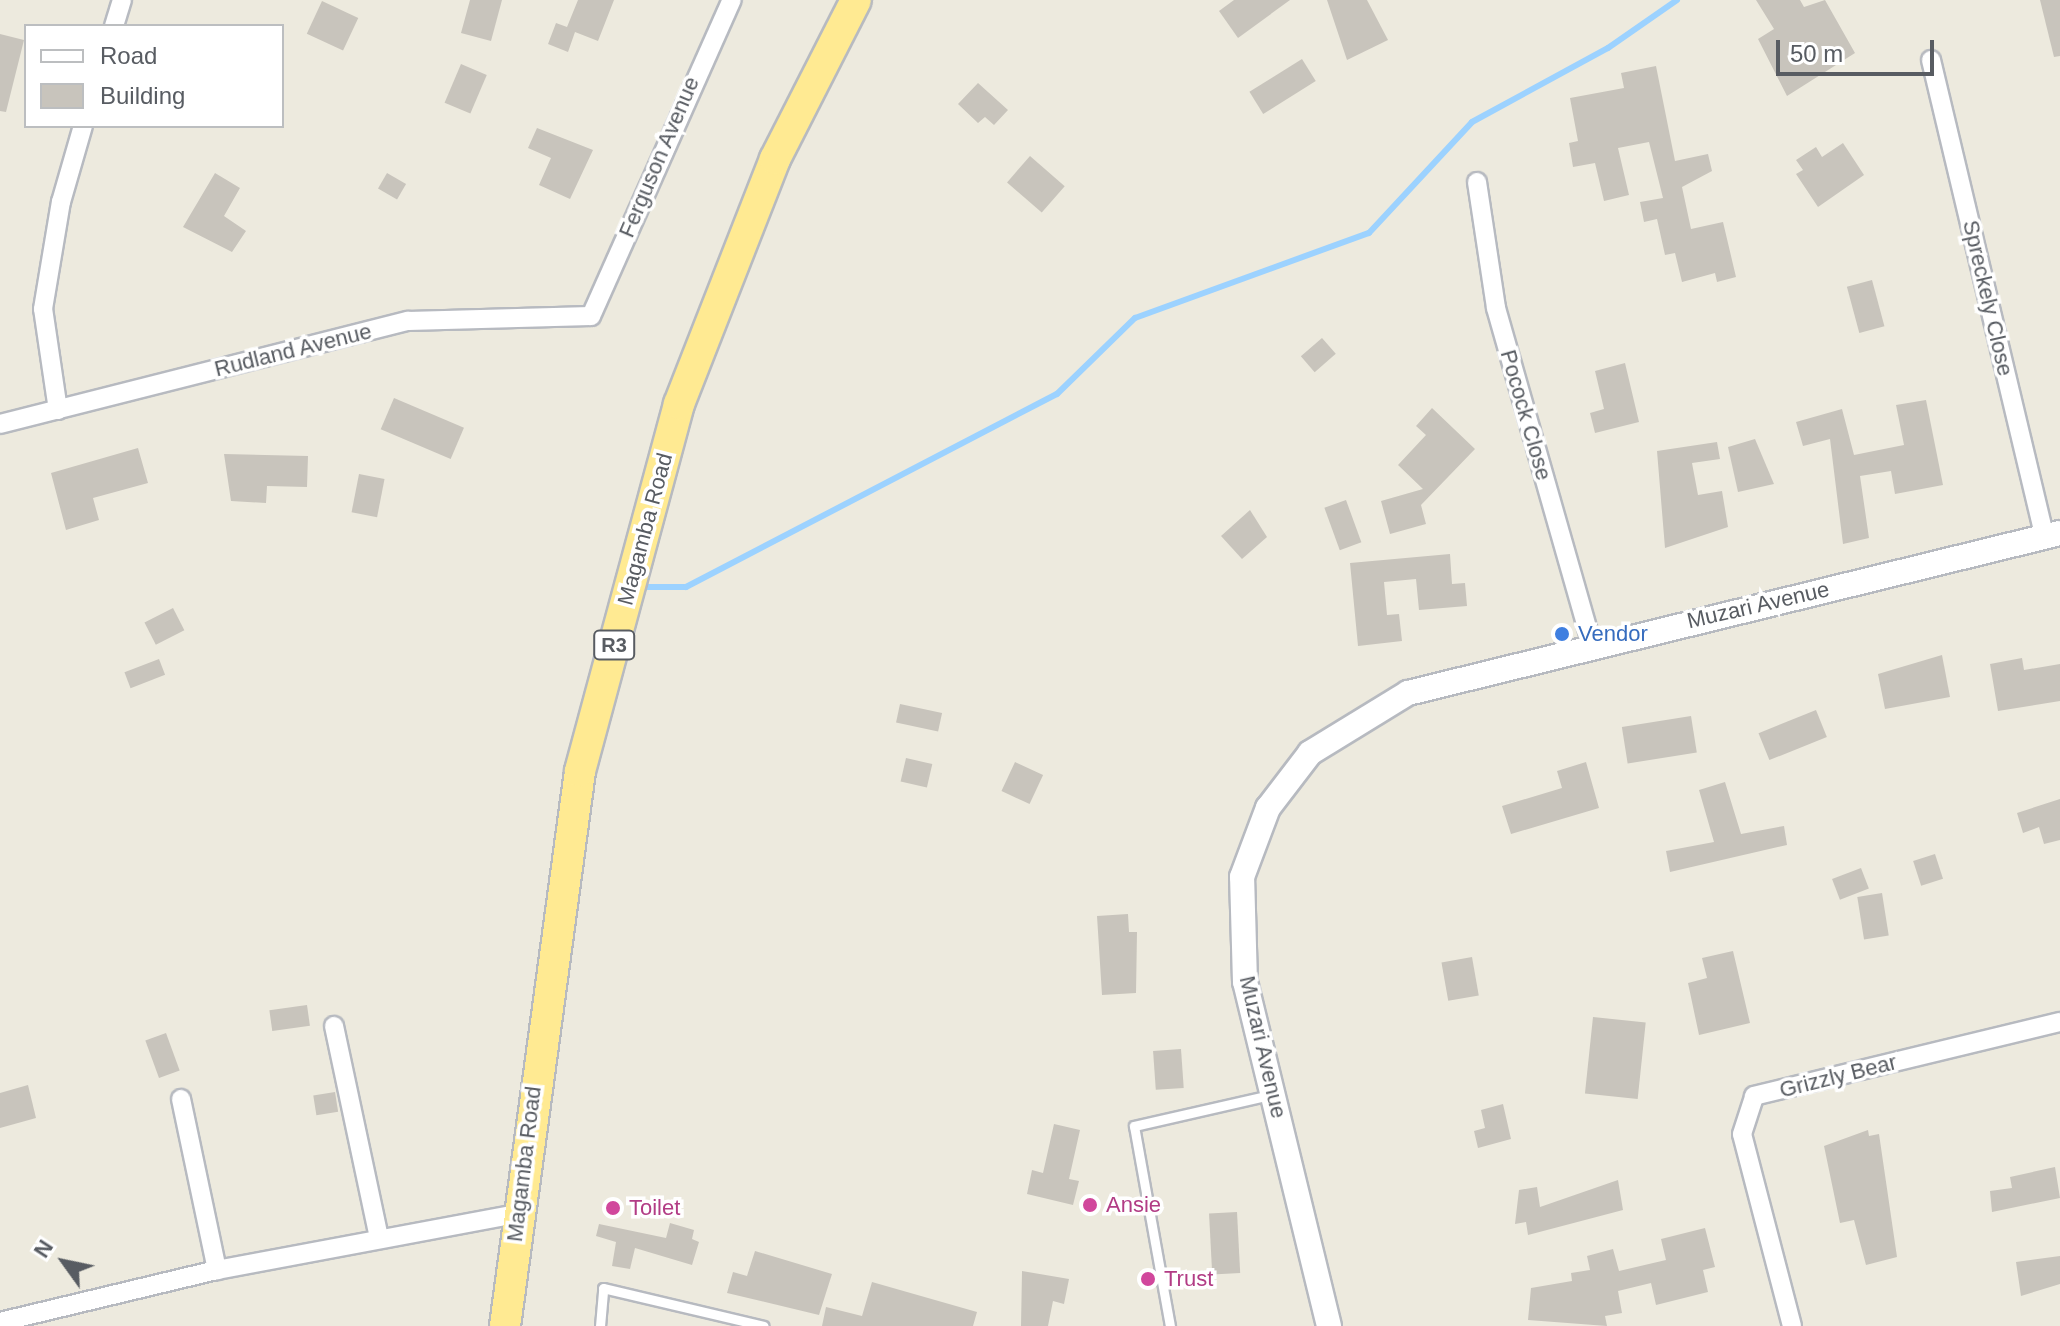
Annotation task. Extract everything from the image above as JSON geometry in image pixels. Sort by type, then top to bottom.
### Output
[{"type":"highway","name":"Magamba Road","points":[[505,1326],[517,1214],[580,771],[679,404],[775,159],[856,0]]},
{"type":"street","points":[[115,24],[122,0]]},
{"type":"street","name":"Ferguson Avenue","points":[[591,316],[732,0]]},
{"type":"street","name":"Spreckely Close","points":[[1931,60],[2052,534]]},
{"type":"street","points":[[58,410],[43,309],[61,202],[82,128]]},
{"type":"street","name":"Pocock Close","points":[[1477,182],[1496,308],[1592,644]]},
{"type":"street","name":"Rudland Avenue","points":[[0,424],[408,321],[591,316]]},
{"type":"street","name":"Muzari Avenue","points":[[1329,1326],[1245,982],[1242,877],[1268,808],[1310,753],[1408,693],[1592,644],[2052,534]]},
{"type":"street","name":"Grizzly Bear","points":[[1792,1326],[1742,1134],[1754,1096],[2060,1022]]},
{"type":"street","points":[[334,1026],[379,1237]]},
{"type":"street","points":[[181,1099],[217,1270]]},
{"type":"street","points":[[0,1322],[217,1270],[379,1237],[517,1214]]},
{"type":"lane","points":[[1170,1326],[1134,1126],[1273,1094]]},
{"type":"lane","points":[[600,1326],[603,1288],[764,1326]]},
{"type":"building","points":[[470,0],[502,0],[491,41],[461,33]]},
{"type":"building","points":[[578,0],[614,0],[598,41],[575,32],[568,52],[548,44],[556,23],[567,27]]},
{"type":"building","points":[[1234,0],[1290,0],[1238,38],[1219,11]]},
{"type":"building","points":[[1327,0],[1367,0],[1388,40],[1347,60]]},
{"type":"building","points":[[1756,0],[1800,0],[1804,7],[1825,0],[1855,53],[1787,96],[1758,39],[1774,29]]},
{"type":"building","points":[[2040,0],[2060,0],[2060,56],[2054,57]]},
{"type":"building","points":[[322,1],[358,18],[343,51],[307,34]]},
{"type":"building","points":[[0,34],[24,40],[6,112],[0,111]]},
{"type":"building","points":[[1302,59],[1316,81],[1263,114],[1249,92]]},
{"type":"building","points":[[461,64],[487,75],[470,114],[445,103]]},
{"type":"building","points":[[1656,66],[1675,161],[1708,154],[1712,171],[1682,187],[1691,229],[1723,222],[1736,277],[1717,282],[1715,273],[1682,282],[1675,253],[1665,255],[1657,219],[1644,222],[1640,202],[1663,198],[1649,142],[1618,148],[1629,195],[1604,201],[1595,163],[1573,167],[1569,143],[1578,141],[1570,98],[1624,88],[1621,73]]},
{"type":"building","points":[[978,83],[1008,110],[994,125],[985,117],[978,123],[958,104]]},
{"type":"building","points":[[537,128],[593,150],[570,199],[539,185],[551,158],[528,148]]},
{"type":"building","points":[[1843,143],[1864,175],[1818,207],[1796,174],[1803,170],[1796,160],[1816,147],[1822,157]]},
{"type":"building","points":[[1030,156],[1065,186],[1042,213],[1007,182]]},
{"type":"building","points":[[215,173],[240,188],[224,216],[246,231],[232,252],[183,227]]},
{"type":"building","points":[[387,173],[406,184],[397,200],[378,189]]},
{"type":"building","points":[[1872,280],[1884,326],[1859,333],[1847,287]]},
{"type":"building","points":[[1322,338],[1336,354],[1315,372],[1301,356]]},
{"type":"building","points":[[1625,363],[1639,422],[1595,433],[1590,413],[1604,409],[1595,371]]},
{"type":"building","points":[[394,398],[464,428],[451,459],[381,429]]},
{"type":"building","points":[[1926,400],[1943,485],[1895,494],[1891,471],[1860,476],[1869,538],[1843,544],[1830,439],[1803,446],[1796,422],[1842,409],[1854,455],[1904,445],[1896,405]]},
{"type":"building","points":[[1432,408],[1475,449],[1421,505],[1426,524],[1390,534],[1381,501],[1423,489],[1398,465],[1426,435],[1416,426]]},
{"type":"building","points":[[1755,439],[1774,484],[1738,492],[1728,447]]},
{"type":"building","points":[[1717,442],[1720,459],[1692,463],[1698,495],[1722,491],[1728,527],[1665,548],[1657,451]]},
{"type":"building","points":[[138,448],[148,483],[93,498],[99,520],[66,530],[51,473]]},
{"type":"building","points":[[224,454],[308,456],[307,487],[267,486],[266,503],[231,501]]},
{"type":"building","points":[[359,474],[385,479],[377,517],[352,512]]},
{"type":"building","points":[[1346,500],[1361,542],[1340,550],[1324,508]]},
{"type":"building","points":[[1250,510],[1267,537],[1242,559],[1221,536]]},
{"type":"building","points":[[1450,554],[1452,584],[1465,583],[1467,606],[1419,610],[1416,579],[1384,582],[1387,615],[1399,614],[1402,641],[1358,646],[1350,563]]},
{"type":"building","points":[[173,608],[184,630],[156,645],[144,623]]},
{"type":"building","points":[[1942,655],[1950,697],[1885,709],[1878,674]]},
{"type":"building","points":[[2022,658],[2024,670],[2060,664],[2060,701],[1998,711],[1990,664]]},
{"type":"building","points":[[159,659],[165,675],[131,688],[124,672]]},
{"type":"building","points":[[900,704],[942,713],[938,732],[896,723]]},
{"type":"building","points":[[1816,710],[1827,737],[1769,760],[1759,733]]},
{"type":"building","points":[[1691,716],[1697,753],[1628,763],[1622,727]]},
{"type":"building","points":[[906,758],[932,764],[927,787],[901,781]]},
{"type":"building","points":[[1015,762],[1043,775],[1030,804],[1001,791]]},
{"type":"building","points":[[1586,762],[1599,808],[1511,834],[1502,806],[1562,788],[1557,771]]},
{"type":"building","points":[[1725,782],[1741,834],[1784,826],[1787,845],[1670,872],[1666,851],[1714,842],[1699,790]]},
{"type":"building","points":[[2060,799],[2060,840],[2044,844],[2039,827],[2023,833],[2017,813]]},
{"type":"building","points":[[1935,854],[1943,879],[1921,886],[1913,861]]},
{"type":"building","points":[[1861,868],[1869,889],[1840,900],[1832,879]]},
{"type":"building","points":[[1882,893],[1889,935],[1864,939],[1857,897]]},
{"type":"building","points":[[1128,914],[1129,932],[1137,932],[1136,993],[1102,995],[1097,916]]},
{"type":"building","points":[[1733,951],[1750,1023],[1699,1035],[1688,983],[1707,978],[1702,958]]},
{"type":"building","points":[[1472,957],[1479,995],[1448,1001],[1441,962]]},
{"type":"building","points":[[307,1005],[310,1026],[272,1031],[269,1010]]},
{"type":"building","points":[[1593,1017],[1646,1023],[1638,1099],[1585,1094]]},
{"type":"building","points":[[166,1033],[180,1071],[159,1078],[145,1041]]},
{"type":"building","points":[[1181,1049],[1184,1088],[1156,1090],[1153,1051]]},
{"type":"building","points":[[28,1085],[36,1118],[0,1128],[0,1093]]},
{"type":"building","points":[[335,1092],[338,1112],[316,1115],[313,1095]]},
{"type":"building","points":[[1503,1104],[1511,1139],[1478,1148],[1474,1131],[1485,1128],[1481,1110]]},
{"type":"building","points":[[1054,1124],[1080,1130],[1069,1179],[1079,1181],[1073,1205],[1027,1194],[1032,1170],[1043,1173]]},
{"type":"building","points":[[1868,1130],[1869,1136],[1879,1134],[1897,1257],[1866,1265],[1854,1220],[1840,1223],[1824,1146]]},
{"type":"building","points":[[2055,1167],[2060,1198],[1992,1212],[1990,1191],[2012,1188],[2010,1177]]},
{"type":"building","points":[[1618,1180],[1623,1210],[1528,1235],[1526,1222],[1515,1224],[1519,1190],[1537,1187],[1540,1207]]},
{"type":"building","points":[[1237,1212],[1240,1273],[1212,1274],[1209,1213]]},
{"type":"building","points":[[670,1223],[694,1230],[692,1239],[699,1242],[692,1265],[635,1248],[630,1269],[612,1266],[616,1242],[596,1236],[599,1224],[666,1238]]},
{"type":"building","points":[[1705,1228],[1715,1267],[1703,1270],[1708,1292],[1656,1305],[1651,1283],[1618,1291],[1622,1313],[1605,1316],[1607,1326],[1528,1320],[1531,1288],[1572,1281],[1571,1273],[1590,1270],[1587,1256],[1613,1249],[1619,1271],[1666,1260],[1661,1239]]},
{"type":"building","points":[[755,1251],[832,1274],[819,1315],[727,1293],[733,1272],[747,1276]]},
{"type":"building","points":[[2060,1256],[2060,1284],[2021,1296],[2016,1262]]},
{"type":"building","points":[[1022,1271],[1069,1279],[1064,1304],[1053,1301],[1048,1326],[1021,1326]]},
{"type":"building","points":[[872,1282],[977,1312],[973,1326],[822,1326],[826,1307],[862,1316]]},
{"type":"waterway","points":[[647,587],[686,587],[1057,394],[1135,318],[1369,233],[1472,122],[1608,48],[1677,0]]},
{"type":"place","name":"Vendor","points":[[1562,634]]},
{"type":"place","name":"Ansie","points":[[1090,1205]]},
{"type":"place","name":"Toilet","points":[[613,1208]]},
{"type":"place","name":"Trust","points":[[1148,1279]]}]
